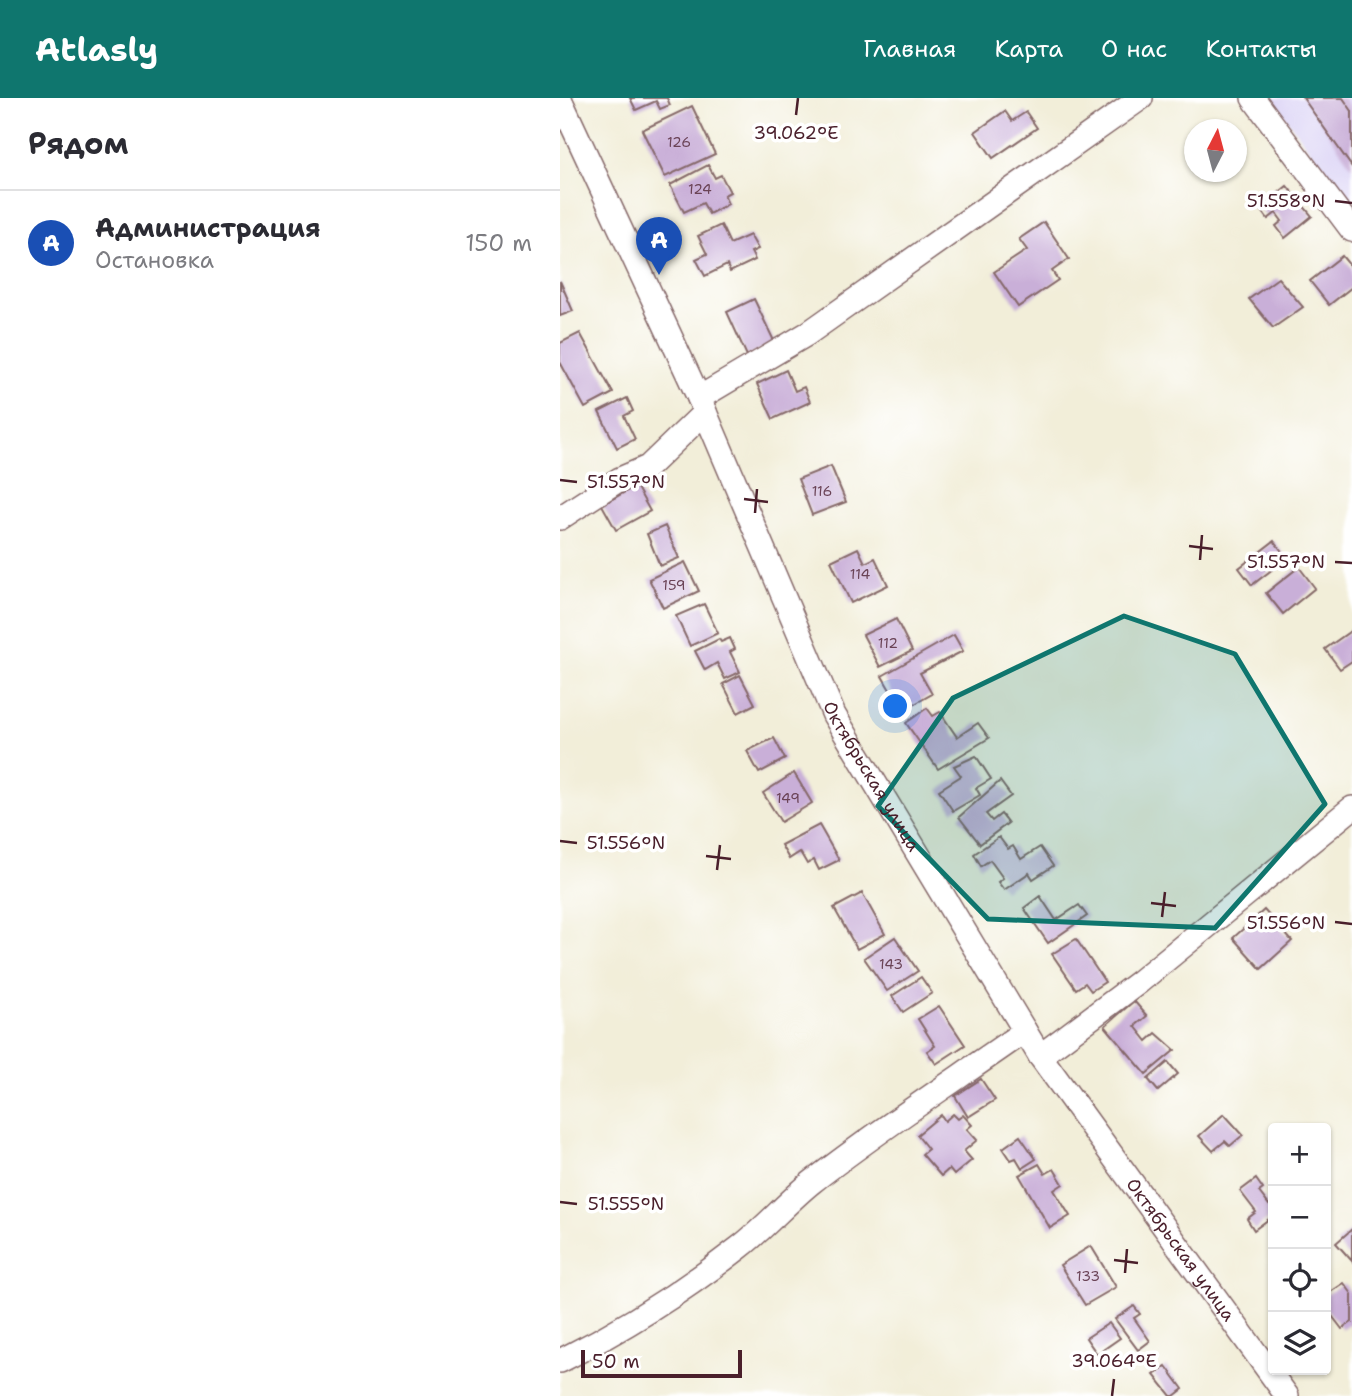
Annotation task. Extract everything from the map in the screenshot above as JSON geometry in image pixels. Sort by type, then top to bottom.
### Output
[{"type":"street","points":[[560,518],[620,479],[648,467],[702,405],[1141,98]]},
{"type":"street","points":[[1254,98],[1352,230]]},
{"type":"street","name":"Октябрьская улица","points":[[560,99],[702,405],[834,715],[1040,1056],[1287,1396]]},
{"type":"street","points":[[1040,1056],[1139,982],[1352,808]]},
{"type":"street","points":[[560,1361],[611,1336],[662,1303],[742,1246],[809,1184],[904,1113],[1026,1031]]},
{"type":"highlighted area","points":[[1124,616],[1235,654],[1325,804],[1215,928],[988,919],[878,806],[953,698]]},
{"type":"shaded area","points":[[1271,98],[1352,98],[1352,208]]},
{"type":"building","points":[[630,98],[667,98],[670,105],[660,109],[656,101],[636,110]]},
{"type":"building","points":[[1303,98],[1343,98],[1352,111],[1352,167]]},
{"type":"building","points":[[692,106],[715,154],[665,177],[642,130]]},
{"type":"building","points":[[1005,111],[1012,121],[1026,112],[1037,128],[993,158],[975,132]]},
{"type":"building","points":[[708,165],[715,178],[721,175],[730,192],[724,195],[728,204],[709,214],[703,203],[684,212],[670,185]]},
{"type":"building","points":[[1287,186],[1312,216],[1285,238],[1276,226],[1282,221],[1276,213],[1268,219],[1260,208]]},
{"type":"building","points":[[1044,222],[1069,259],[1052,271],[1058,280],[1018,307],[994,272],[1027,250],[1019,239]]},
{"type":"building","points":[[721,225],[730,244],[750,235],[758,249],[751,252],[755,260],[730,272],[727,265],[705,276],[696,259],[707,254],[698,236]]},
{"type":"building","points":[[1342,256],[1352,268],[1352,287],[1329,305],[1310,281]]},
{"type":"building","points":[[1278,278],[1303,307],[1273,328],[1249,299]]},
{"type":"building","points":[[560,281],[573,311],[560,316]]},
{"type":"building","points":[[754,299],[775,343],[747,356],[727,312]]},
{"type":"building","points":[[580,333],[613,393],[585,408],[560,362],[560,343]]},
{"type":"building","points":[[786,370],[795,391],[804,387],[810,402],[773,419],[757,384]]},
{"type":"building","points":[[627,398],[633,411],[624,416],[635,439],[617,448],[599,412]]},
{"type":"building","points":[[831,466],[846,502],[812,515],[798,479]]},
{"type":"building","points":[[636,486],[650,511],[616,530],[602,505]]},
{"type":"building","points":[[665,526],[679,558],[660,566],[647,534]]},
{"type":"building","points":[[1274,541],[1287,558],[1252,585],[1239,568]]},
{"type":"building","points":[[858,548],[865,563],[875,558],[888,585],[851,603],[831,561]]},
{"type":"building","points":[[685,562],[699,591],[663,608],[649,579]]},
{"type":"building","points":[[1299,567],[1315,588],[1283,614],[1266,593]]},
{"type":"building","points":[[704,604],[718,633],[690,646],[676,616]]},
{"type":"building","points":[[896,619],[912,651],[880,667],[863,635]]},
{"type":"building","points":[[1352,630],[1352,661],[1340,669],[1325,649]]},
{"type":"building","points":[[954,635],[963,651],[920,673],[932,694],[902,711],[882,676]]},
{"type":"building","points":[[730,638],[735,649],[730,652],[740,672],[725,679],[717,663],[705,670],[695,651],[719,639],[721,642]]},
{"type":"building","points":[[740,675],[755,704],[738,713],[723,684]]},
{"type":"building","points":[[927,708],[933,716],[940,712],[957,737],[978,723],[989,738],[938,769],[906,723]]},
{"type":"building","points":[[774,738],[785,759],[759,773],[747,751]]},
{"type":"building","points":[[976,756],[991,779],[976,788],[980,795],[953,811],[939,790],[961,776],[954,766]]},
{"type":"building","points":[[794,773],[812,803],[781,822],[763,793]]},
{"type":"building","points":[[1000,781],[1011,796],[986,814],[992,821],[1001,814],[1008,823],[980,844],[959,817]]},
{"type":"building","points":[[819,825],[839,860],[819,870],[814,860],[807,864],[800,852],[789,859],[781,845]]},
{"type":"building","points":[[999,837],[1008,849],[1013,846],[1021,859],[1040,847],[1053,866],[1033,879],[1029,873],[1004,890],[998,882],[1003,878],[990,860],[981,866],[974,854]]},
{"type":"building","points":[[862,893],[885,934],[857,949],[834,908]]},
{"type":"building","points":[[1040,896],[1056,920],[1079,905],[1087,916],[1048,943],[1024,908]]},
{"type":"building","points":[[1264,910],[1292,941],[1261,969],[1233,938]]},
{"type":"building","points":[[895,937],[918,971],[887,991],[864,958]]},
{"type":"building","points":[[1076,939],[1105,982],[1091,991],[1085,983],[1076,989],[1052,954]]},
{"type":"building","points":[[921,977],[932,993],[903,1012],[892,996]]},
{"type":"building","points":[[1134,1001],[1147,1016],[1135,1026],[1147,1041],[1156,1033],[1175,1050],[1146,1074],[1105,1026]]},
{"type":"building","points":[[939,1006],[965,1045],[936,1064],[927,1051],[935,1046],[918,1019]]},
{"type":"building","points":[[1168,1062],[1178,1074],[1158,1091],[1148,1079]]},
{"type":"building","points":[[981,1079],[995,1100],[968,1117],[955,1096]]},
{"type":"building","points":[[953,1114],[958,1119],[963,1115],[972,1125],[967,1129],[977,1140],[964,1151],[972,1160],[954,1175],[949,1169],[941,1176],[922,1154],[928,1149],[917,1135],[941,1115],[945,1121]]},
{"type":"building","points":[[1224,1114],[1243,1135],[1230,1146],[1225,1141],[1213,1151],[1199,1136]]},
{"type":"building","points":[[1020,1136],[1036,1159],[1022,1168],[1016,1158],[1011,1160],[1003,1148]]},
{"type":"building","points":[[1039,1164],[1045,1174],[1054,1169],[1063,1184],[1054,1190],[1070,1216],[1050,1228],[1019,1175]]},
{"type":"building","points":[[1256,1179],[1263,1189],[1259,1192],[1268,1204],[1268,1220],[1254,1230],[1247,1219],[1256,1212],[1240,1191]]},
{"type":"building","points":[[1352,1229],[1352,1261],[1336,1243]]},
{"type":"building","points":[[1091,1246],[1116,1287],[1085,1305],[1060,1265]]},
{"type":"building","points":[[1344,1283],[1352,1294],[1352,1322],[1342,1329],[1331,1315],[1331,1292]]},
{"type":"building","points":[[1134,1306],[1140,1314],[1134,1318],[1150,1341],[1138,1350],[1115,1319]]},
{"type":"building","points":[[1109,1323],[1120,1338],[1097,1354],[1086,1338]]},
{"type":"building","points":[[1166,1366],[1183,1389],[1174,1396],[1171,1396],[1154,1375]]},
{"type":"place","name":"Администрация","points":[[659,275]]}]
